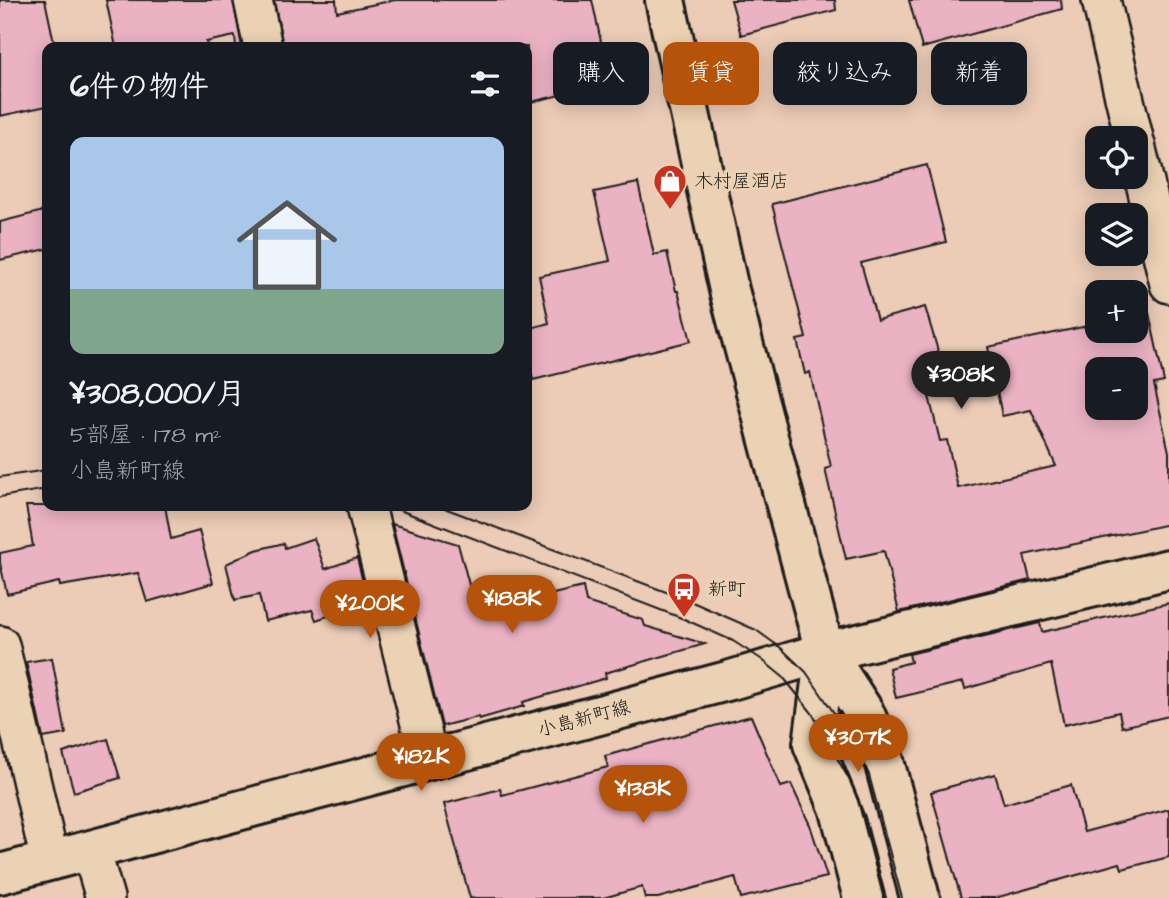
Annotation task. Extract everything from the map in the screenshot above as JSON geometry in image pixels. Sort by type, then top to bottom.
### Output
[{"type":"main road","points":[[664,0],[729,290],[825,652],[864,712],[883,757],[920,898]]},
{"type":"main road","name":"小島新町線","points":[[0,874],[731,680],[825,652],[1169,569]]},
{"type":"main road","points":[[825,652],[813,744],[839,807],[863,898]]},
{"type":"street","points":[[253,0],[262,42]]},
{"type":"street","points":[[1101,0],[1131,126]]},
{"type":"street","points":[[1146,189],[1169,284]]},
{"type":"street","points":[[367,511],[429,760]]},
{"type":"street","points":[[0,645],[50,861]]},
{"type":"street","points":[[92,850],[106,898]]},
{"type":"building","points":[[0,0],[45,0],[54,42],[42,42],[42,107],[0,116]]},
{"type":"building","points":[[106,0],[233,0],[241,42],[236,42],[235,36],[206,42],[115,42]]},
{"type":"building","points":[[274,0],[336,0],[337,12],[395,0],[592,0],[601,42],[553,42],[553,97],[532,102],[532,42],[282,42]]},
{"type":"building","points":[[731,0],[835,0],[836,10],[741,35]]},
{"type":"building","points":[[909,0],[1061,0],[1062,9],[944,42],[931,42],[931,45],[922,48]]},
{"type":"building","points":[[927,165],[946,242],[861,263],[877,320],[925,307],[946,378],[926,384],[940,441],[947,440],[958,488],[1056,466],[1031,410],[1002,416],[988,347],[1085,327],[1085,343],[1148,343],[1149,313],[1164,382],[1154,384],[1169,452],[1169,524],[1024,555],[1030,580],[899,612],[884,551],[846,559],[825,469],[831,467],[810,372],[805,374],[797,340],[806,338],[772,204]]},
{"type":"building","points":[[638,183],[654,255],[667,252],[691,341],[533,380],[532,328],[549,323],[539,276],[610,261],[594,192]]},
{"type":"building","points":[[42,211],[42,250],[0,260],[0,222]]},
{"type":"building","points":[[26,506],[42,506],[42,511],[166,511],[171,539],[199,531],[213,583],[147,602],[138,573],[60,586],[59,582],[7,594],[0,553],[33,546]]},
{"type":"building","points":[[392,524],[458,544],[471,592],[483,589],[483,592],[509,585],[511,593],[547,584],[549,595],[583,587],[586,602],[643,620],[645,626],[705,644],[605,673],[606,678],[523,702],[524,706],[442,726]]},
{"type":"building","points":[[314,538],[325,569],[357,558],[368,602],[316,620],[312,610],[265,621],[259,595],[235,600],[226,564],[256,550],[284,543],[285,548]]},
{"type":"building","points":[[1169,603],[1169,716],[1122,727],[1119,712],[1064,725],[1051,664],[965,689],[963,682],[896,698],[889,668],[911,662],[909,654],[1040,623],[1042,632]]},
{"type":"building","points":[[52,658],[66,734],[43,738],[26,662]]},
{"type":"building","points":[[751,716],[781,787],[791,784],[810,825],[827,877],[741,898],[735,877],[658,898],[645,898],[642,887],[603,898],[470,898],[444,804],[500,789],[502,795],[608,767],[605,756]]},
{"type":"building","points":[[108,739],[120,778],[74,792],[63,753]]},
{"type":"building","points":[[995,774],[1004,804],[1071,785],[1084,832],[1169,809],[1169,857],[1122,869],[1120,863],[995,898],[961,898],[931,792]]},
{"type":"tram line","points":[[0,477],[42,471]]},
{"type":"tram line","points":[[0,497],[42,490]]},
{"type":"tram line","points":[[402,511],[684,619],[733,641],[761,659],[783,677],[812,713],[851,783],[865,817],[886,898]]},
{"type":"tram line","points":[[452,511],[690,601],[756,630],[781,648],[806,672],[856,745],[869,775],[902,898]]},
{"type":"place","name":"木村屋酒店","points":[[670,211]]},
{"type":"place","name":"新町","points":[[684,619]]}]
